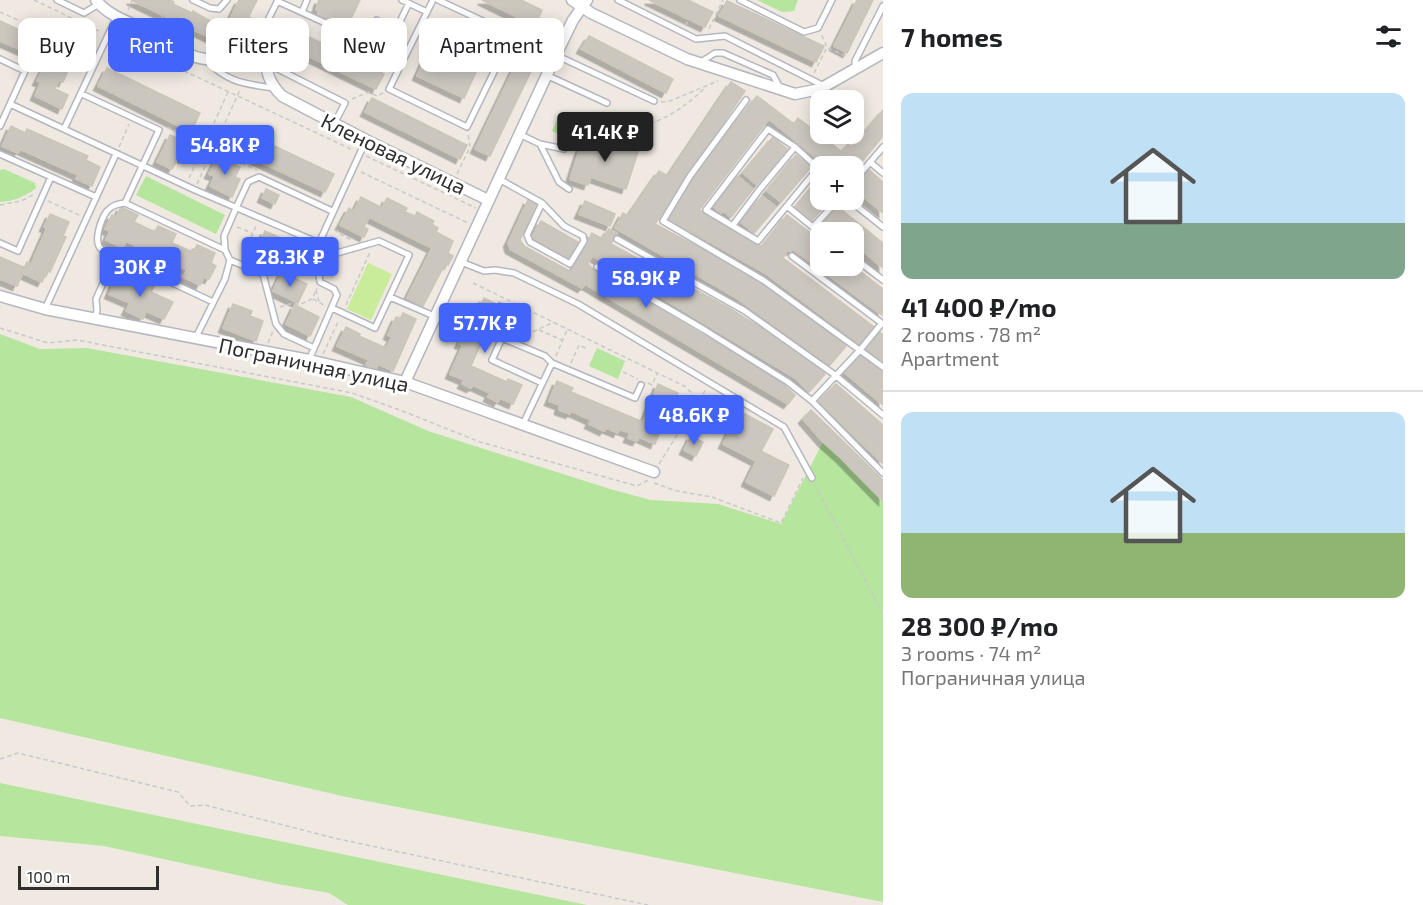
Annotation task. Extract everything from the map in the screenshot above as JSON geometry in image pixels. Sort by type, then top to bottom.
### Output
[{"type":"street","points":[[572,0],[584,3],[620,28],[687,59],[795,93],[808,93],[826,86],[855,66],[883,53]]},
{"type":"street","points":[[98,2],[117,16],[162,38],[172,46],[187,54],[206,60]]},
{"type":"street","points":[[564,40],[584,3]]},
{"type":"street","points":[[268,72],[274,88]]},
{"type":"street","points":[[405,382],[548,72]]},
{"type":"street","name":"Кленовая улица","points":[[274,88],[282,96],[334,124],[488,200]]},
{"type":"street","name":"Пограничная улица","points":[[0,296],[45,309],[405,382],[654,472]]},
{"type":"lane","points":[[57,0],[84,13],[98,2]]},
{"type":"lane","points":[[193,0],[210,8],[219,9],[227,0]]},
{"type":"lane","points":[[269,18],[278,0],[321,21]]},
{"type":"lane","points":[[302,12],[307,0]]},
{"type":"lane","points":[[402,0],[427,12]]},
{"type":"lane","points":[[407,53],[433,0]]},
{"type":"lane","points":[[438,0],[476,18]]},
{"type":"lane","points":[[618,0],[696,39],[725,36],[826,86]]},
{"type":"lane","points":[[740,0],[804,32],[818,27],[832,0]]},
{"type":"lane","points":[[402,18],[409,3]]},
{"type":"lane","points":[[855,66],[883,6]]},
{"type":"lane","points":[[64,129],[108,35]]},
{"type":"lane","points":[[700,63],[715,53],[723,52],[774,75],[781,90]]},
{"type":"lane","points":[[0,59],[25,71],[0,126]]},
{"type":"lane","points":[[564,59],[654,100]]},
{"type":"lane","points":[[219,72],[244,83],[274,88]]},
{"type":"lane","points":[[284,72],[345,103],[334,124]]},
{"type":"lane","points":[[398,72],[389,89],[467,127],[494,72]]},
{"type":"lane","points":[[546,75],[607,103]]},
{"type":"lane","points":[[82,94],[159,130],[125,203]]},
{"type":"lane","points":[[746,100],[690,176],[663,220],[763,280],[883,367]]},
{"type":"lane","points":[[10,104],[185,186],[319,243],[330,255]]},
{"type":"lane","points":[[768,129],[795,147],[818,168],[787,206],[758,242],[706,210],[768,129]]},
{"type":"lane","points":[[519,134],[540,144],[564,149]]},
{"type":"lane","points":[[319,243],[366,140]]},
{"type":"lane","points":[[540,144],[559,182],[569,189]]},
{"type":"lane","points":[[733,225],[795,147]]},
{"type":"lane","points":[[864,169],[883,147]]},
{"type":"lane","points":[[0,154],[96,197]]},
{"type":"lane","points":[[45,309],[116,154]]},
{"type":"lane","points":[[870,162],[883,173]]},
{"type":"lane","points":[[0,243],[18,251],[51,177]]},
{"type":"lane","points":[[314,348],[284,334],[276,324],[263,274],[230,260],[225,250],[224,236],[248,182],[259,177],[331,214]]},
{"type":"lane","points":[[498,179],[542,203],[564,226],[584,238],[570,264],[528,239],[527,236],[542,203]]},
{"type":"lane","points":[[213,302],[101,249],[98,243],[100,227],[107,211],[116,204],[125,203],[225,250]]},
{"type":"lane","points":[[787,206],[810,225]]},
{"type":"lane","points":[[818,222],[829,210]]},
{"type":"lane","points":[[862,210],[883,227]]},
{"type":"lane","points":[[617,239],[745,311],[835,375],[883,415]]},
{"type":"lane","points":[[314,362],[314,348],[337,295],[334,289],[320,282],[319,275],[330,255],[379,241],[409,255],[375,328],[332,308]]},
{"type":"lane","points":[[95,319],[98,310],[96,299],[115,256]]},
{"type":"lane","points":[[792,256],[882,323],[812,401]]},
{"type":"lane","points":[[195,339],[225,279],[230,260]]},
{"type":"lane","points":[[460,261],[484,271],[514,273],[578,304],[784,427],[812,478]]},
{"type":"lane","points":[[864,266],[883,280]]},
{"type":"lane","points":[[597,267],[703,328],[788,382],[812,401],[883,473]]},
{"type":"lane","points":[[390,297],[434,316]]},
{"type":"lane","points":[[542,383],[492,360],[502,338],[545,356],[552,363],[636,398],[641,385]]},
{"type":"lane","points":[[523,425],[552,363]]},
{"type":"path","points":[[34,0],[108,35]]},
{"type":"path","points":[[704,39],[723,0]]},
{"type":"path","points":[[128,10],[132,1]]},
{"type":"path","points":[[219,9],[221,18]]},
{"type":"path","points":[[0,12],[99,56]]},
{"type":"path","points":[[818,27],[827,47],[855,66]]},
{"type":"path","points":[[811,79],[827,47]]},
{"type":"path","points":[[187,72],[483,211]]},
{"type":"path","points":[[654,100],[670,101],[720,80]]},
{"type":"path","points":[[621,132],[645,127],[668,117],[688,104],[706,87]]},
{"type":"path","points":[[345,103],[369,92],[377,96],[389,89]]},
{"type":"path","points":[[185,186],[228,91]]},
{"type":"path","points":[[195,190],[238,96]]},
{"type":"path","points":[[116,154],[132,118]]},
{"type":"path","points":[[159,130],[166,127],[204,144],[256,169],[259,177]]},
{"type":"path","points":[[453,182],[470,147],[467,127]]},
{"type":"path","points":[[210,132],[219,136]]},
{"type":"path","points":[[352,168],[476,226]]},
{"type":"path","points":[[0,205],[21,201],[35,194]]},
{"type":"path","points":[[42,198],[86,219]]},
{"type":"path","points":[[331,214],[332,225],[338,233],[363,246]]},
{"type":"path","points":[[239,264],[260,218]]},
{"type":"path","points":[[230,224],[252,233]]},
{"type":"path","points":[[263,274],[277,268],[288,273],[298,266],[310,240]]},
{"type":"path","points":[[314,362],[342,313],[374,243]]},
{"type":"path","points":[[298,266],[319,275]]},
{"type":"path","points":[[273,310],[293,303],[299,305],[312,299],[320,282]]},
{"type":"path","points":[[473,283],[684,386],[691,392],[696,404]]},
{"type":"path","points":[[316,289],[319,302]]},
{"type":"path","points":[[312,299],[332,308]]},
{"type":"path","points":[[523,307],[525,336],[554,322]]},
{"type":"path","points":[[508,340],[523,307]]},
{"type":"path","points":[[264,352],[276,324]]},
{"type":"path","points":[[0,328],[48,343],[77,340],[352,393],[480,442],[637,486],[648,480],[677,491],[712,497],[781,523],[807,470]]},
{"type":"path","points":[[552,363],[567,329]]},
{"type":"path","points":[[538,330],[563,340]]},
{"type":"path","points":[[568,370],[579,345],[588,349]]},
{"type":"path","points":[[652,385],[657,373]]},
{"type":"path","points":[[654,472],[710,384]]},
{"type":"path","points":[[812,478],[883,614]]},
{"type":"path","points":[[0,759],[18,753],[178,792],[190,806],[205,805],[334,838],[648,905]]},
{"type":"green space","points":[[757,0],[798,0],[794,11],[782,12]]},
{"type":"green space","points":[[559,116],[576,124],[569,139],[552,131]]},
{"type":"green space","points":[[4,169],[35,183],[36,188],[19,198],[0,202],[0,170]]},
{"type":"green space","points":[[146,176],[225,215],[216,234],[136,195]]},
{"type":"green space","points":[[368,263],[392,274],[371,320],[347,309]]},
{"type":"green space","points":[[0,334],[40,349],[87,348],[351,397],[428,431],[610,489],[651,500],[718,504],[781,524],[823,442],[883,502],[883,902],[347,797],[0,718]]},
{"type":"green space","points":[[597,348],[625,361],[618,379],[589,366]]},
{"type":"green space","points":[[0,783],[587,905],[348,905],[329,893],[104,846],[0,836]]},
{"type":"building","points":[[131,0],[170,0],[174,2],[173,4],[206,19],[206,36],[194,30],[194,18],[169,18]]},
{"type":"building","points":[[239,0],[257,0],[248,18],[230,18]]},
{"type":"building","points":[[319,0],[360,0],[351,18],[327,18],[318,14],[319,11],[316,10]]},
{"type":"building","points":[[482,0],[521,0],[542,10],[538,18],[519,18]]},
{"type":"building","points":[[649,0],[688,0],[713,12],[705,27]]},
{"type":"building","points":[[857,0],[873,0],[847,53],[834,46]]},
{"type":"building","points":[[727,1],[824,46],[816,62],[719,16]]},
{"type":"building","points":[[0,21],[18,29],[18,49],[0,41]]},
{"type":"building","points":[[589,36],[673,79],[666,93],[581,49]]},
{"type":"building","points":[[309,37],[321,43],[321,62],[309,57]]},
{"type":"building","points":[[107,68],[108,72],[115,72],[200,113],[191,132],[98,86]]},
{"type":"building","points":[[42,72],[67,73],[63,82],[59,80],[55,89],[68,95],[62,109],[35,96],[41,82],[37,81]]},
{"type":"building","points":[[341,72],[380,72],[384,74],[376,89]]},
{"type":"building","points":[[419,72],[476,72],[464,98],[417,76]]},
{"type":"building","points":[[512,72],[531,72],[490,156],[475,149]]},
{"type":"building","points":[[731,82],[745,91],[655,224],[762,281],[846,346],[830,365],[735,297],[615,228],[623,213],[628,216],[659,171],[668,176]]},
{"type":"building","points":[[757,96],[794,124],[798,118],[810,127],[810,144],[832,144],[841,151],[837,156],[814,156],[769,119],[699,210],[762,247],[787,215],[810,232],[810,262],[794,250],[787,251],[783,258],[874,327],[860,344],[765,273],[667,218],[709,156]]},
{"type":"building","points":[[372,98],[467,145],[460,159],[365,112]]},
{"type":"building","points":[[883,110],[883,136],[864,159],[864,156],[838,156],[848,144],[852,147],[855,144],[864,144],[864,133]]},
{"type":"building","points":[[11,126],[25,133],[27,129],[88,156],[86,160],[100,167],[92,186],[76,179],[78,175],[20,149],[18,153],[2,146]]},
{"type":"building","points":[[245,132],[334,174],[325,192],[236,151]]},
{"type":"building","points":[[170,135],[185,142],[183,147],[187,149],[183,159],[179,157],[172,169],[157,162]]},
{"type":"building","points":[[773,137],[787,149],[757,185],[743,173]]},
{"type":"building","points":[[583,139],[609,147],[612,140],[639,149],[626,189],[591,177],[588,185],[570,179]]},
{"type":"building","points":[[796,155],[810,166],[781,202],[767,191]]},
{"type":"building","points":[[218,156],[240,167],[235,177],[240,179],[232,197],[210,186],[215,176],[209,174]]},
{"type":"building","points":[[867,168],[883,182],[883,213],[864,197],[864,172]]},
{"type":"building","points":[[738,176],[753,189],[731,217],[714,207]]},
{"type":"building","points":[[266,189],[279,195],[275,204],[262,198]]},
{"type":"building","points":[[810,189],[810,210],[821,210],[811,221],[795,208]]},
{"type":"building","points":[[762,196],[776,207],[754,233],[741,222]]},
{"type":"building","points":[[361,197],[382,208],[387,198],[407,208],[405,212],[415,216],[417,212],[434,221],[432,224],[438,228],[436,232],[453,241],[448,253],[453,256],[448,265],[445,264],[423,306],[407,298],[432,248],[369,217],[364,227],[368,229],[364,237],[340,225],[349,208],[354,211]]},
{"type":"building","points":[[528,200],[536,204],[520,240],[524,246],[571,272],[592,233],[601,238],[588,264],[594,270],[750,363],[782,383],[795,395],[788,404],[585,284],[582,288],[510,249],[508,243]]},
{"type":"building","points":[[585,201],[615,214],[610,226],[579,214]]},
{"type":"building","points":[[121,207],[138,215],[134,222],[155,232],[158,226],[176,234],[172,243],[193,252],[197,245],[215,253],[211,263],[216,266],[209,279],[204,277],[200,285],[183,277],[187,270],[163,259],[160,266],[146,259],[149,252],[126,241],[123,248],[106,240],[110,231],[105,229],[112,215],[116,217]]},
{"type":"building","points":[[834,210],[842,210],[857,222],[825,222]]},
{"type":"building","points":[[50,214],[69,222],[63,236],[66,237],[50,272],[47,271],[42,282],[22,273],[27,262],[31,264],[47,228],[44,227]]},
{"type":"building","points":[[541,221],[578,242],[569,258],[532,237]]},
{"type":"building","points":[[864,228],[883,243],[883,268],[864,252]]},
{"type":"building","points":[[609,229],[617,233],[611,244],[729,308],[802,353],[825,374],[809,392],[795,378],[591,255]]},
{"type":"building","points":[[265,231],[285,240],[283,245],[297,251],[288,271],[254,256]]},
{"type":"building","points":[[0,257],[25,268],[17,286],[0,279]]},
{"type":"building","points":[[282,272],[307,284],[298,303],[273,291]]},
{"type":"building","points":[[118,274],[137,284],[140,278],[155,285],[151,292],[173,302],[164,319],[146,311],[143,319],[126,311],[130,303],[109,294]]},
{"type":"building","points":[[864,274],[883,289],[882,315],[829,276]]},
{"type":"building","points":[[484,298],[498,305],[499,302],[509,306],[508,310],[516,314],[509,329],[491,321],[471,366],[507,382],[508,379],[522,385],[513,404],[500,398],[498,402],[488,397],[490,393],[473,385],[471,388],[462,384],[464,380],[450,374],[463,345],[459,344],[467,327],[471,328]]},
{"type":"building","points":[[233,304],[252,311],[250,316],[263,321],[256,341],[223,328]]},
{"type":"building","points":[[295,305],[319,317],[310,336],[286,324]]},
{"type":"building","points":[[403,313],[416,319],[393,371],[378,364],[376,369],[366,365],[369,360],[337,346],[346,327],[360,334],[359,336],[386,348],[392,337],[388,335],[396,317],[400,319]]},
{"type":"building","points":[[880,332],[883,335],[883,361],[867,349]]},
{"type":"building","points":[[859,355],[883,372],[883,405],[845,373]]},
{"type":"building","points":[[557,381],[573,388],[571,392],[643,422],[658,384],[678,393],[672,406],[676,408],[671,418],[666,416],[655,444],[639,437],[637,441],[628,438],[630,433],[619,429],[618,433],[606,428],[604,431],[589,424],[591,420],[571,411],[570,414],[559,410],[560,405],[549,401]]},
{"type":"building","points":[[836,384],[883,425],[883,464],[819,401]]},
{"type":"building","points":[[811,410],[883,480],[883,501],[803,419]]},
{"type":"building","points":[[739,411],[773,429],[756,461],[723,444]]},
{"type":"building","points":[[697,414],[705,418],[701,426],[693,421]]},
{"type":"building","points":[[691,436],[703,442],[696,456],[684,450]]},
{"type":"building","points":[[761,451],[789,465],[774,496],[746,482]]}]
